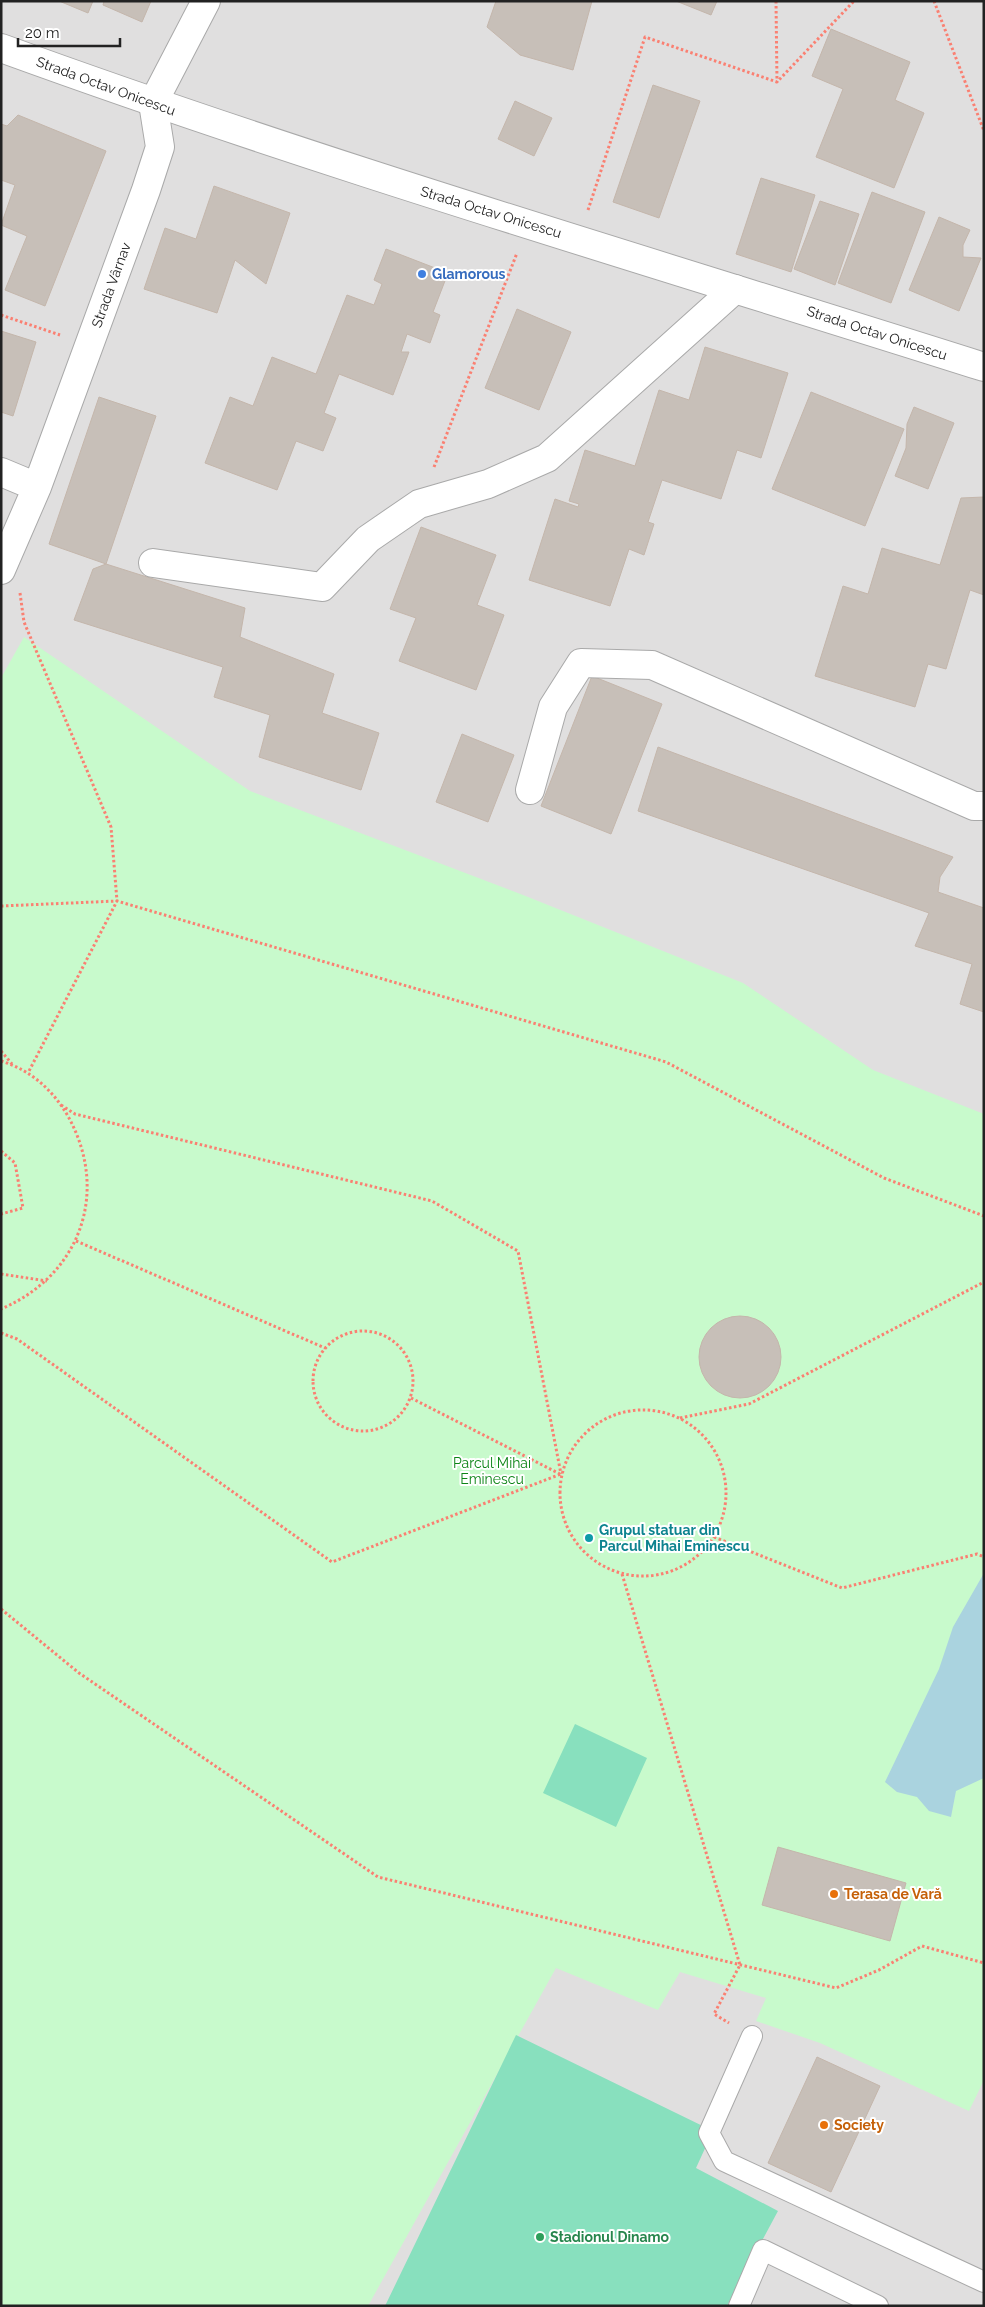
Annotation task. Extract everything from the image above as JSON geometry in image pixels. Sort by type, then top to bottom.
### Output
[{"type":"street","points":[[153,103],[206,1]]},
{"type":"street","name":"Strada Octav Onicescu","points":[[1,48],[153,103],[528,224],[984,367]]},
{"type":"street","name":"Strada Vârnav","points":[[1,570],[37,487],[90,345],[160,147],[153,103]]},
{"type":"street","points":[[153,563],[322,587],[368,539],[419,504],[488,484],[547,458],[735,289]]},
{"type":"street","points":[[1,472],[37,487]]},
{"type":"street","points":[[530,790],[553,707],[581,663],[652,665],[974,806],[984,806]]},
{"type":"lane","points":[[752,2036],[709,2133],[724,2162],[984,2282]]},
{"type":"lane","points":[[739,2306],[764,2250],[878,2306]]},
{"type":"path","points":[[776,1],[777,82]]},
{"type":"path","points":[[777,82],[854,1]]},
{"type":"path","points":[[934,1],[984,131]]},
{"type":"path","points":[[578,239],[645,37],[777,82]]},
{"type":"path","points":[[419,504],[528,224]]},
{"type":"path","points":[[1,315],[90,345]]},
{"type":"path","points":[[19,592],[24,622],[110,828],[117,901],[28,1073]]},
{"type":"path","points":[[1,906],[117,901],[666,1062],[884,1178],[984,1216]]},
{"type":"path","points":[[1,1052],[12,1064]]},
{"type":"path","points":[[1,1061],[12,1064],[28,1073],[46,1087],[61,1105],[79,1136],[87,1171],[86,1207],[76,1241],[63,1262],[47,1281],[22,1300],[1,1309]]},
{"type":"path","points":[[1,1333],[17,1339],[332,1562],[561,1474],[570,1450],[586,1431],[607,1417],[631,1410],[656,1410],[680,1418],[702,1434],[718,1457],[721,1466],[726,1484],[724,1512],[714,1537],[696,1557],[674,1570],[648,1576],[622,1574],[598,1564],[579,1547],[565,1525],[559,1499],[561,1474],[518,1251],[432,1201],[75,1114],[61,1105]]},
{"type":"path","points":[[1,1151],[14,1163],[23,1208],[1,1214]]},
{"type":"path","points":[[76,1241],[325,1348]]},
{"type":"path","points":[[1,1274],[47,1281]]},
{"type":"path","points":[[680,1418],[749,1404],[984,1282]]},
{"type":"path","points":[[355,1331],[372,1331],[388,1337],[402,1348],[411,1363],[414,1380],[411,1398],[403,1412],[392,1423],[377,1430],[361,1432],[345,1428],[331,1420],[320,1408],[314,1394],[312,1377],[316,1361],[325,1348],[338,1337],[355,1331]]},
{"type":"path","points":[[411,1398],[561,1474]]},
{"type":"path","points":[[714,1537],[842,1588],[977,1554],[984,1557]]},
{"type":"path","points":[[622,1574],[740,1965],[714,2014],[752,2036]]},
{"type":"path","points":[[1,1609],[80,1673],[378,1877],[836,1988],[880,1970],[922,1946],[984,1962]]},
{"type":"shaded area","points":[[1,1],[984,1],[984,2306],[1,2306]]},
{"type":"green space","name":"Parcul Mihai Eminescu","points":[[24,637],[250,791],[523,895],[743,983],[873,1070],[984,1114],[984,2080],[969,2111],[820,2043],[756,2021],[766,1998],[680,1972],[658,2010],[556,1968],[368,2306],[1,2306],[1,678]]},
{"type":"green space","points":[[575,1724],[647,1758],[616,1827],[543,1793]]},
{"type":"green space","name":"Stadionul Dinamo","points":[[516,2035],[713,2131],[696,2168],[778,2211],[727,2306],[385,2306]]},
{"type":"water","points":[[984,1573],[984,1778],[956,1791],[951,1817],[929,1811],[917,1797],[897,1792],[885,1782],[939,1669],[953,1627]]},
{"type":"building","points":[[59,1],[93,1],[88,13]]},
{"type":"building","points":[[104,1],[151,1],[142,22],[103,5]]},
{"type":"building","points":[[496,1],[592,1],[573,70],[520,55],[487,27]]},
{"type":"building","points":[[676,1],[717,1],[711,15]]},
{"type":"building","points":[[831,29],[910,62],[895,100],[924,113],[894,188],[816,157],[843,89],[812,76]]},
{"type":"building","points":[[653,85],[700,101],[659,218],[613,202]]},
{"type":"building","points":[[515,101],[552,118],[534,156],[498,139]]},
{"type":"building","points":[[18,115],[106,151],[45,306],[5,290],[27,236],[1,225],[15,185],[1,180],[1,124],[7,126]]},
{"type":"building","points":[[761,178],[815,195],[791,272],[736,254]]},
{"type":"building","points":[[214,186],[290,213],[266,284],[235,260],[217,313],[144,289],[165,228],[196,239]]},
{"type":"building","points":[[872,192],[925,212],[891,303],[838,283]]},
{"type":"building","points":[[820,201],[859,214],[835,285],[794,269]]},
{"type":"building","points":[[939,217],[970,230],[963,245],[963,257],[981,258],[959,311],[909,290]]},
{"type":"building","points":[[386,249],[448,273],[433,312],[440,315],[430,343],[407,334],[401,352],[409,352],[393,395],[339,374],[324,413],[336,418],[323,451],[296,441],[277,490],[205,463],[230,397],[253,406],[272,357],[316,374],[347,295],[374,305],[382,284],[374,280]]},
{"type":"building","points":[[517,309],[571,332],[539,410],[485,388]]},
{"type":"building","points":[[1,331],[36,342],[13,416],[1,412]]},
{"type":"building","points":[[705,347],[788,373],[761,458],[737,450],[721,499],[662,480],[648,522],[654,524],[644,555],[629,549],[610,606],[529,580],[555,499],[578,507],[579,504],[569,501],[585,450],[635,466],[659,390],[689,400]]},
{"type":"building","points":[[811,392],[904,429],[865,526],[772,489]]},
{"type":"building","points":[[99,397],[156,416],[106,564],[49,544]]},
{"type":"building","points":[[914,407],[954,423],[928,489],[895,476],[906,448],[907,424]]},
{"type":"building","points":[[984,497],[984,595],[970,590],[946,669],[928,664],[915,707],[815,676],[843,586],[868,594],[882,548],[940,565],[961,498]]},
{"type":"building","points":[[421,527],[496,555],[477,605],[504,615],[476,690],[399,661],[416,618],[390,609]]},
{"type":"building","points":[[106,564],[245,608],[240,637],[334,674],[322,713],[379,733],[361,790],[259,757],[270,715],[214,697],[223,667],[74,620],[93,569]]},
{"type":"building","points":[[592,676],[662,704],[611,834],[541,806]]},
{"type":"building","points":[[462,734],[514,755],[488,822],[436,802]]},
{"type":"building","points":[[658,747],[953,857],[940,877],[938,892],[984,908],[984,1012],[960,1004],[972,964],[915,946],[929,913],[638,811]]},
{"type":"building","points":[[732,1316],[748,1316],[763,1323],[774,1334],[781,1349],[778,1373],[769,1386],[748,1398],[732,1398],[717,1391],[706,1380],[699,1365],[699,1349],[706,1334],[717,1323]]},
{"type":"building","name":"Terasa de Vară","points":[[778,1847],[906,1883],[890,1941],[762,1905]]},
{"type":"building","name":"Society","points":[[817,2057],[880,2086],[831,2192],[768,2163]]},
{"type":"place","name":"Glamorous","points":[[422,274]]},
{"type":"place","name":"Grupul statuar din Parcul Mihai Eminescu","points":[[589,1538]]},
{"type":"place","name":"Terasa de Vară","points":[[834,1894]]},
{"type":"place","name":"Society","points":[[824,2125]]},
{"type":"place","name":"Stadionul Dinamo","points":[[540,2237]]}]
